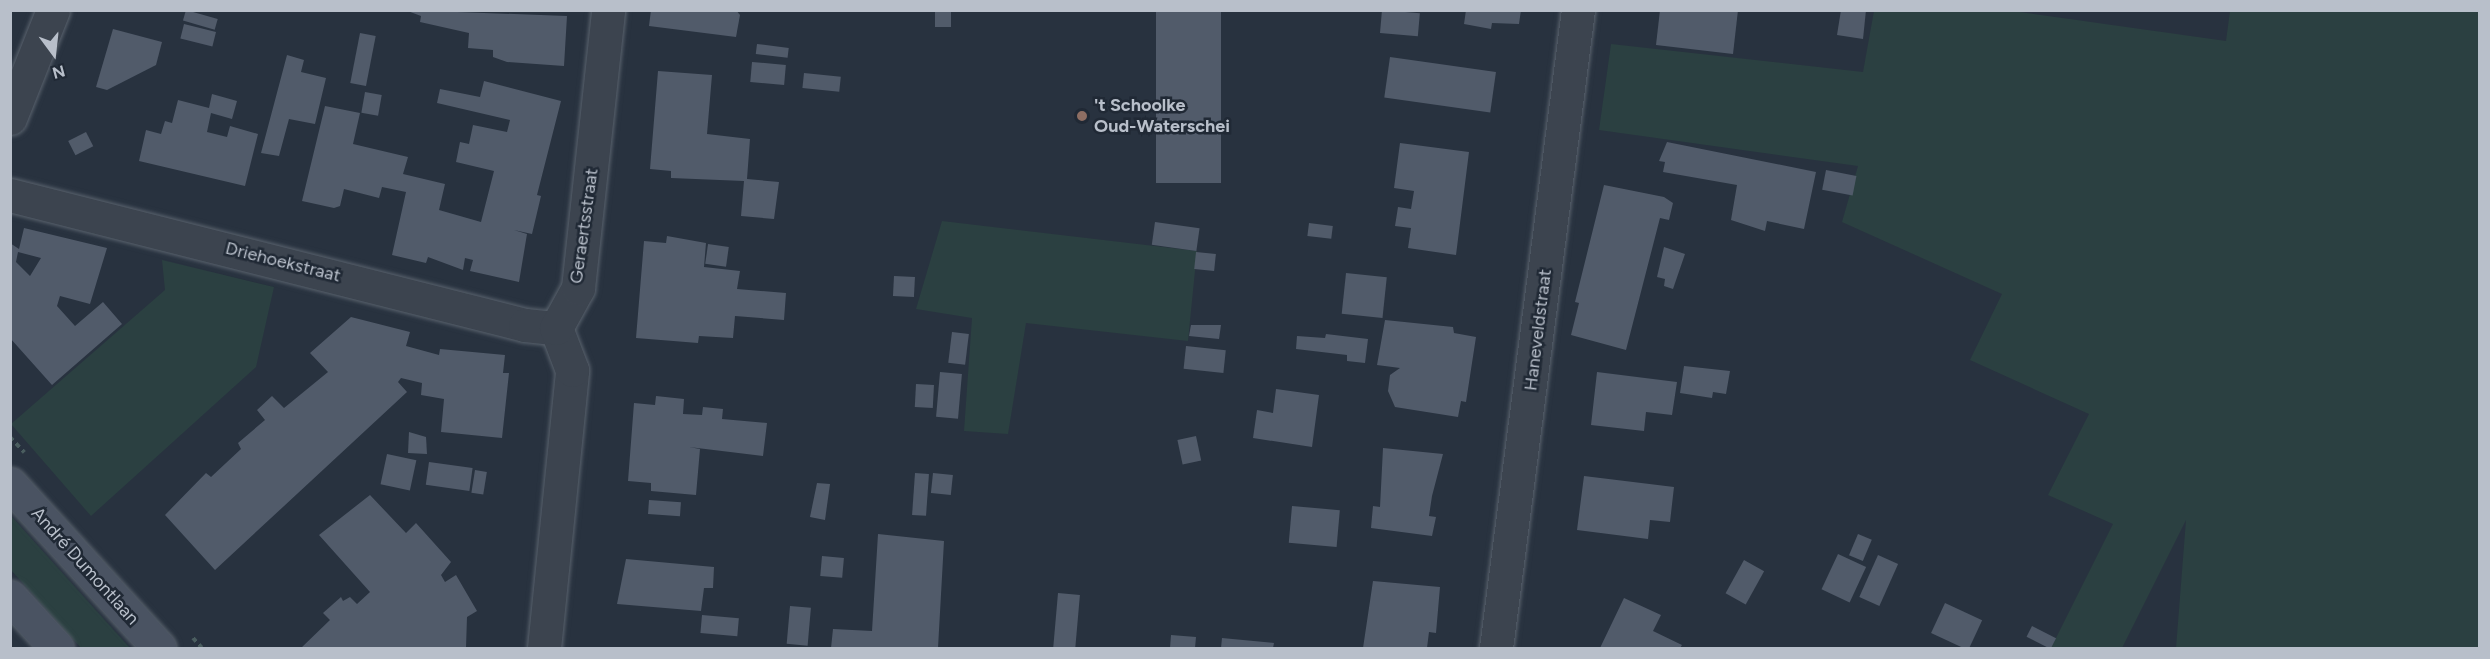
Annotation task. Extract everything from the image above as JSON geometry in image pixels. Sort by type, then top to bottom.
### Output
[{"type":"main road","name":"André Dumontlaan","points":[[10,484],[159,648]]},
{"type":"main road","points":[[10,597],[57,648]]},
{"type":"street","points":[[10,118],[53,10]]},
{"type":"street","name":"Geraertsstraat","points":[[556,328],[578,288],[608,10]]},
{"type":"street","name":"Haneveldstraat","points":[[1496,648],[1578,10]]},
{"type":"street","name":"Driehoekstraat","points":[[10,195],[525,324],[556,328]]},
{"type":"street","points":[[544,648],[572,370],[556,328]]},
{"type":"green space","points":[[1874,11],[2013,11],[2226,41],[2230,11],[2479,11],[2479,648],[2176,648],[2186,520],[2122,648],[2051,648],[2113,524],[2048,495],[2089,414],[1970,360],[2002,294],[1842,222],[1858,166],[1599,130],[1611,44],[1863,72]]},
{"type":"green space","points":[[942,221],[1197,251],[1188,341],[1026,323],[1008,434],[964,431],[972,318],[916,309]]},
{"type":"green space","points":[[162,260],[274,287],[256,367],[91,516],[11,424],[165,290]]},
{"type":"green space","points":[[10,516],[130,648],[81,648],[11,570]]},
{"type":"building","points":[[186,10],[218,19],[215,30],[183,21]]},
{"type":"building","points":[[405,10],[567,16],[564,66],[507,62],[493,57],[493,50],[468,48],[469,33],[420,22],[421,16]]},
{"type":"building","points":[[651,10],[736,10],[740,15],[736,37],[649,26]]},
{"type":"building","points":[[935,10],[951,10],[951,27],[935,27]]},
{"type":"building","points":[[1156,10],[1221,10],[1221,183],[1156,183]]},
{"type":"building","points":[[1382,10],[1420,13],[1418,36],[1380,33]]},
{"type":"building","points":[[1466,10],[1521,10],[1519,24],[1492,23],[1491,29],[1464,24]]},
{"type":"building","points":[[1660,10],[1738,10],[1733,54],[1656,45]]},
{"type":"building","points":[[1841,10],[1866,10],[1863,39],[1837,35]]},
{"type":"building","points":[[184,24],[216,32],[212,47],[180,39]]},
{"type":"building","points":[[113,29],[162,42],[156,65],[107,90],[96,87]]},
{"type":"building","points":[[360,33],[376,36],[366,86],[350,83]]},
{"type":"building","points":[[757,44],[789,48],[788,58],[756,54]]},
{"type":"building","points":[[287,55],[304,60],[301,72],[326,78],[315,124],[289,119],[279,156],[261,153]]},
{"type":"building","points":[[1390,57],[1496,72],[1490,112],[1384,98]]},
{"type":"building","points":[[752,62],[786,65],[784,85],[750,82]]},
{"type":"building","points":[[658,71],[712,75],[707,134],[750,139],[747,179],[779,182],[774,219],[741,216],[744,181],[671,178],[671,171],[650,169]]},
{"type":"building","points":[[804,73],[841,77],[839,92],[802,88]]},
{"type":"building","points":[[484,81],[561,101],[537,195],[541,196],[532,234],[514,230],[527,234],[519,282],[470,271],[473,260],[465,258],[463,270],[428,257],[426,263],[392,255],[406,192],[382,187],[379,198],[344,189],[340,206],[334,208],[302,201],[325,106],[360,113],[353,144],[408,157],[403,174],[445,184],[439,210],[481,222],[494,171],[456,162],[460,142],[469,144],[473,125],[507,132],[510,120],[437,103],[440,89],[480,97]]},
{"type":"building","points":[[365,92],[382,95],[378,116],[361,113]]},
{"type":"building","points":[[212,94],[237,101],[232,119],[211,113],[207,132],[227,137],[230,126],[258,134],[245,186],[139,161],[146,130],[161,134],[165,121],[172,123],[178,100],[209,108]]},
{"type":"building","points":[[86,132],[93,146],[75,155],[68,141]]},
{"type":"building","points":[[1667,142],[1816,172],[1804,229],[1767,221],[1765,231],[1731,220],[1737,185],[1663,172],[1665,162],[1659,161]]},
{"type":"building","points":[[1400,143],[1469,152],[1456,255],[1408,248],[1411,228],[1395,226],[1398,207],[1411,209],[1414,191],[1394,188]]},
{"type":"building","points":[[1826,170],[1856,176],[1853,196],[1822,190]]},
{"type":"building","points":[[1604,185],[1664,197],[1673,203],[1669,220],[1660,218],[1626,350],[1571,335],[1579,303],[1575,302]]},
{"type":"building","points":[[1155,222],[1200,228],[1196,251],[1152,245]]},
{"type":"building","points":[[1309,223],[1333,226],[1331,239],[1307,236]]},
{"type":"building","points":[[24,228],[107,248],[90,304],[60,296],[57,306],[75,326],[103,302],[122,324],[52,385],[10,338],[10,243],[19,249]],"holes":[[[18,252],[41,258],[30,276],[16,262]]]},
{"type":"building","points":[[667,236],[706,243],[704,267],[740,271],[737,289],[786,293],[784,320],[735,316],[733,338],[699,336],[698,343],[636,338],[644,241],[666,243]]},
{"type":"building","points":[[708,244],[729,247],[726,267],[705,264]]},
{"type":"building","points":[[1664,247],[1685,254],[1673,289],[1664,286],[1665,279],[1657,277]]},
{"type":"building","points":[[1196,252],[1216,254],[1214,271],[1194,269]]},
{"type":"building","points":[[1346,273],[1387,277],[1382,318],[1342,314]]},
{"type":"building","points":[[894,276],[915,277],[914,297],[893,296]]},
{"type":"building","points":[[351,317],[410,332],[406,346],[439,355],[440,349],[505,355],[503,373],[509,373],[502,438],[441,432],[444,399],[421,395],[422,383],[401,378],[398,382],[407,392],[215,570],[165,515],[206,473],[211,477],[241,449],[238,443],[265,420],[257,410],[272,396],[284,408],[328,372],[310,353]]},
{"type":"building","points":[[1385,320],[1453,327],[1454,333],[1476,337],[1466,402],[1461,401],[1458,417],[1395,407],[1388,391],[1390,375],[1400,368],[1377,365]]},
{"type":"building","points":[[1191,325],[1221,325],[1219,339],[1189,336]]},
{"type":"building","points":[[952,332],[969,334],[965,365],[948,363]]},
{"type":"building","points":[[1326,334],[1368,339],[1365,363],[1347,361],[1347,355],[1296,349],[1297,336],[1325,338]]},
{"type":"building","points":[[1186,346],[1226,350],[1223,373],[1184,369]]},
{"type":"building","points":[[1684,366],[1730,371],[1726,394],[1713,392],[1712,398],[1680,393]]},
{"type":"building","points":[[940,372],[962,374],[958,419],[936,417]]},
{"type":"building","points":[[1597,372],[1677,382],[1672,415],[1646,412],[1644,431],[1591,425]]},
{"type":"building","points":[[916,384],[934,385],[933,408],[915,407]]},
{"type":"building","points":[[1276,389],[1319,395],[1312,447],[1253,438],[1257,410],[1273,413]]},
{"type":"building","points":[[656,396],[684,399],[683,414],[702,415],[703,407],[723,409],[722,419],[767,423],[763,456],[689,447],[700,449],[696,495],[651,491],[651,483],[628,481],[634,403],[655,405]]},
{"type":"building","points":[[409,432],[426,437],[427,454],[408,453]]},
{"type":"building","points":[[1196,436],[1201,460],[1183,464],[1177,440]]},
{"type":"building","points":[[1383,448],[1443,454],[1429,516],[1436,517],[1432,536],[1371,528],[1373,506],[1380,507]]},
{"type":"building","points":[[387,454],[416,460],[410,491],[381,484]]},
{"type":"building","points":[[429,462],[473,468],[469,491],[426,485]]},
{"type":"building","points":[[475,470],[487,472],[483,495],[471,493]]},
{"type":"building","points":[[915,473],[929,474],[926,516],[912,515]]},
{"type":"building","points":[[933,473],[953,475],[951,495],[931,493]]},
{"type":"building","points":[[1584,476],[1674,487],[1670,522],[1650,520],[1648,539],[1577,530]]},
{"type":"building","points":[[817,483],[830,484],[825,520],[810,517]]},
{"type":"building","points":[[370,495],[406,533],[416,523],[451,562],[441,575],[445,582],[456,575],[477,611],[467,617],[466,648],[301,648],[330,620],[323,613],[341,597],[343,601],[350,597],[357,604],[370,592],[319,535]]},
{"type":"building","points":[[649,500],[681,502],[680,516],[648,514]]},
{"type":"building","points":[[1292,506],[1340,510],[1337,547],[1289,543]]},
{"type":"building","points":[[878,534],[944,541],[938,648],[831,648],[833,629],[872,631]]},
{"type":"building","points":[[1858,534],[1872,540],[1863,561],[1849,555]]},
{"type":"building","points":[[1838,554],[1866,567],[1850,602],[1822,589]]},
{"type":"building","points":[[1878,555],[1898,564],[1879,606],[1859,597]]},
{"type":"building","points":[[822,556],[844,558],[842,578],[820,576]]},
{"type":"building","points":[[626,559],[714,567],[713,588],[704,588],[701,611],[617,604]]},
{"type":"building","points":[[1744,560],[1764,571],[1746,604],[1726,593]]},
{"type":"building","points":[[1373,581],[1440,587],[1436,633],[1429,632],[1427,648],[1363,648]]},
{"type":"building","points":[[1058,593],[1080,595],[1075,648],[1053,648]]},
{"type":"building","points":[[1624,598],[1661,615],[1653,631],[1682,645],[1680,648],[1600,648]]},
{"type":"building","points":[[1945,603],[1982,620],[1969,648],[1963,648],[1931,633]]},
{"type":"building","points":[[790,606],[811,608],[808,646],[787,644]]},
{"type":"building","points":[[702,615],[739,618],[737,636],[700,633]]},
{"type":"building","points":[[2032,626],[2056,638],[2051,648],[2049,648],[2027,637]]},
{"type":"building","points":[[1171,635],[1196,637],[1195,648],[1170,648]]},
{"type":"building","points":[[1222,638],[1274,643],[1273,648],[1221,648]]},
{"type":"place","name":"'t Schoolke Oud-Waterschei","points":[[1082,116]]}]
